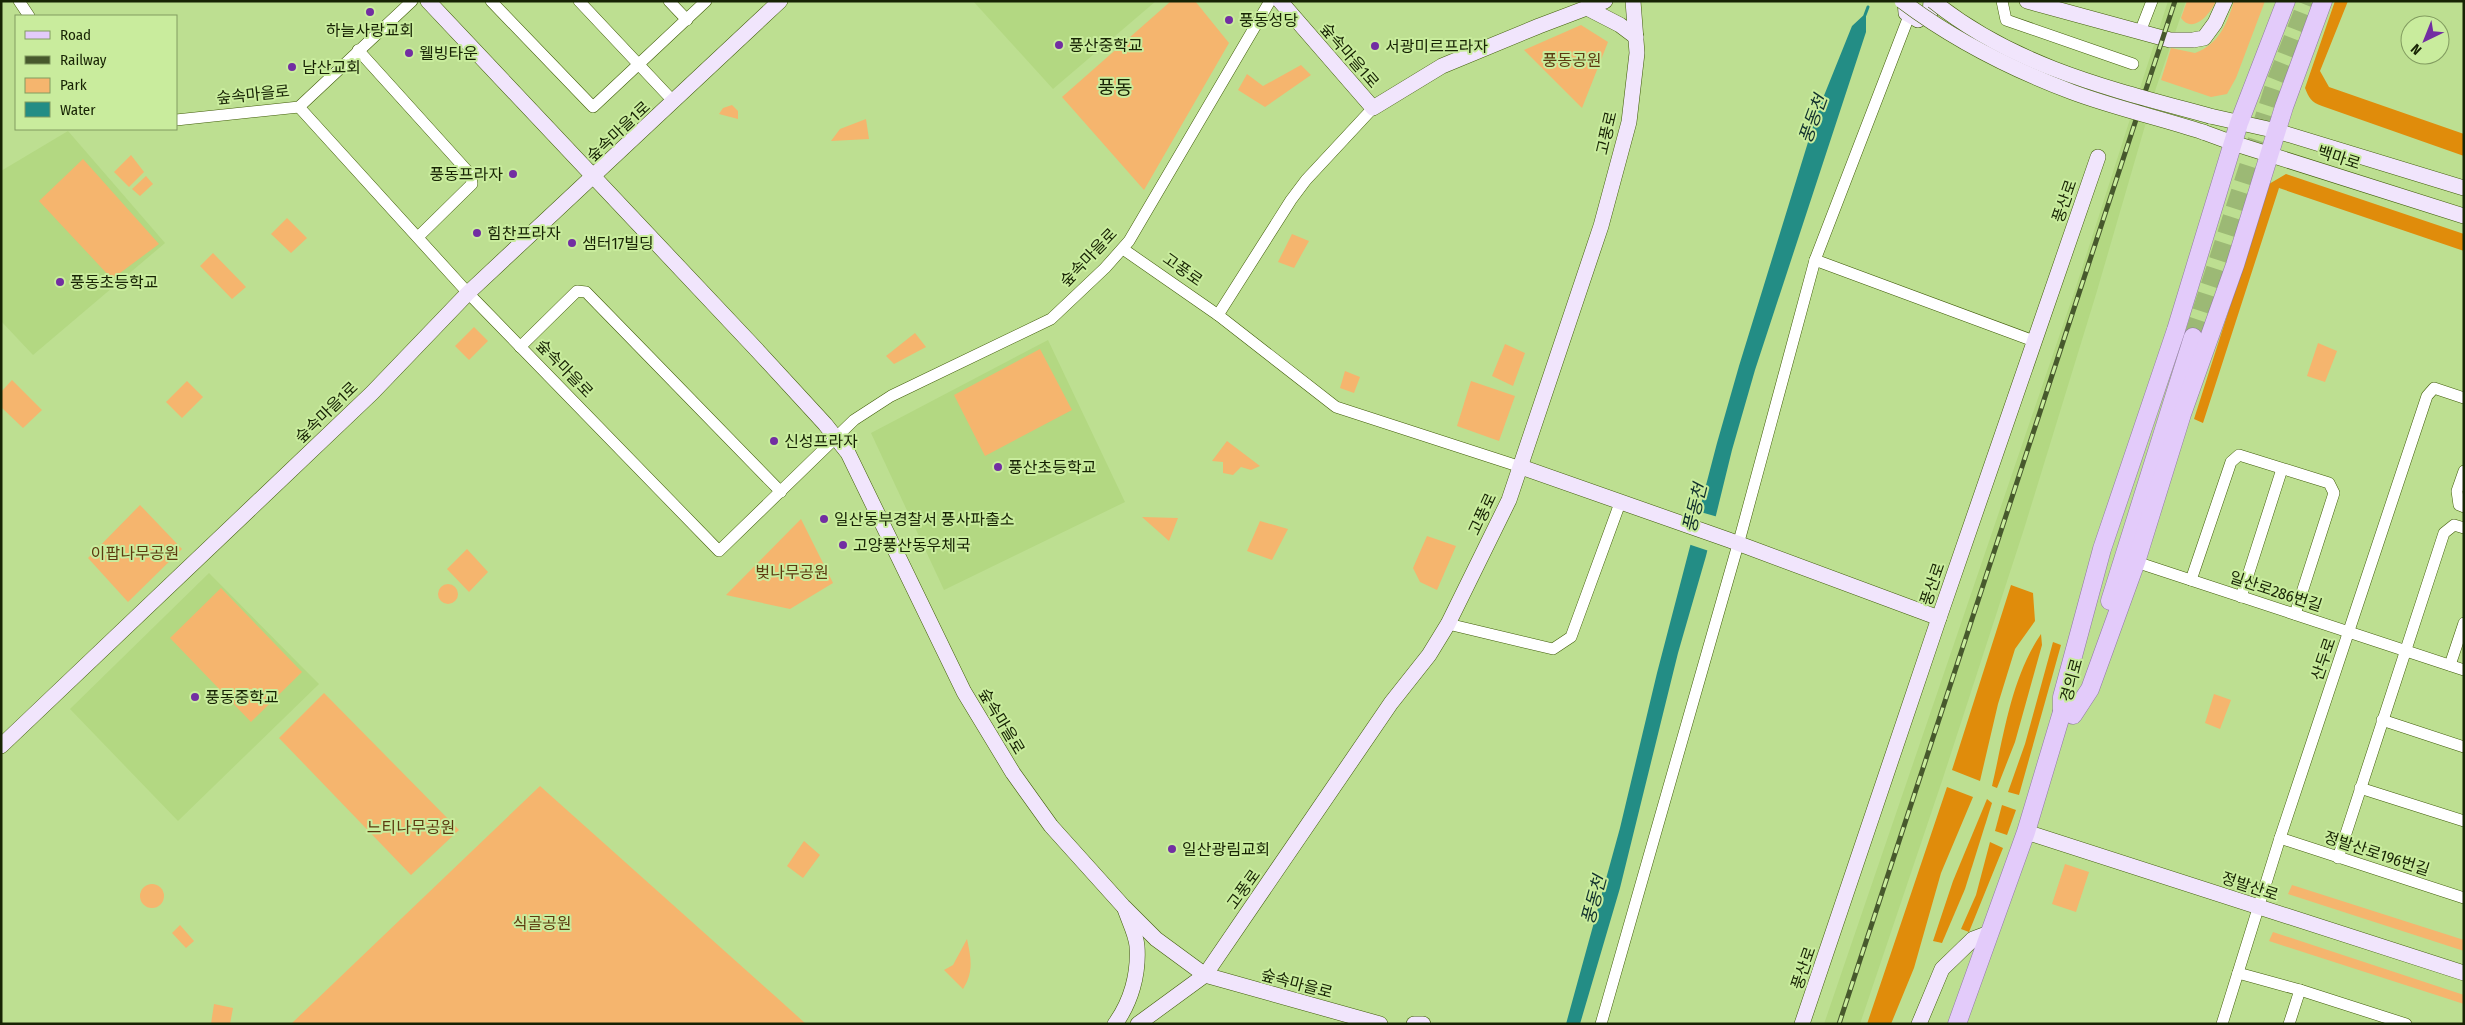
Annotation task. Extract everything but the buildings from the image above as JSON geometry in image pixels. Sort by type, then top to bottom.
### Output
[{"type":"main road","points":[[2286,1],[2239,123],[2176,330],[2102,550],[2062,697],[2068,714],[2090,690],[2136,562],[2182,414],[2235,265],[2277,131],[2323,1]]},
{"type":"main road","name":"경의로","points":[[1968,1024],[2031,834],[2187,336]]},
{"type":"main road","name":"경의로","points":[[1958,1024],[1989,933],[2031,834]]},
{"type":"street","points":[[19,1],[28,15]]},
{"type":"street","name":"숲속마을로","points":[[178,120],[298,107],[412,1]]},
{"type":"street","name":"숲속마을로","points":[[428,1],[835,436],[848,453],[860,475],[964,692],[1013,773],[1052,826],[1123,906],[1156,939],[1204,975],[1380,1024]]},
{"type":"street","points":[[491,1],[593,107],[706,1]]},
{"type":"street","name":"숲속마을1로","points":[[579,1],[674,102]]},
{"type":"street","points":[[669,1],[686,20]]},
{"type":"street","name":"숲속마을1로","points":[[1,746],[372,392],[468,294],[780,1]]},
{"type":"street","name":"숲속마을로","points":[[781,492],[586,292],[577,291],[520,346],[719,551],[821,454],[835,436],[854,420],[891,396],[1051,319],[1123,249],[1270,1]]},
{"type":"street","name":"숲속마을1로","points":[[1280,1],[1373,108]]},
{"type":"street","points":[[1218,315],[1296,194],[1373,108],[1442,66],[1605,1]]},
{"type":"street","name":"고풍로","points":[[1204,975],[1304,833],[1391,703],[1429,655],[1448,624],[1509,500],[1602,221],[1628,122],[1637,53],[1633,1]]},
{"type":"street","points":[[1903,1],[1904,8],[1909,16],[1918,20],[1927,17],[1932,9],[1932,1]]},
{"type":"street","name":"백마로","points":[[1903,1],[1930,22],[1978,52],[2073,92],[2464,216]]},
{"type":"street","name":"백마로","points":[[1932,1],[1988,37],[2045,67],[2084,82],[2210,116],[2277,131],[2464,188]]},
{"type":"street","points":[[2002,1],[2006,20],[2133,64]]},
{"type":"street","points":[[2027,1],[2170,40],[2204,38],[2215,23],[2225,1]]},
{"type":"street","points":[[2140,32],[2152,1]]},
{"type":"street","points":[[1587,8],[1620,25],[1636,38]]},
{"type":"street","points":[[1601,1024],[1731,541],[1815,260],[1909,16]]},
{"type":"street","points":[[358,50],[471,176],[472,184],[418,237]]},
{"type":"street","points":[[298,107],[468,294],[520,346]]},
{"type":"street","name":"풍산로","points":[[1802,1024],[1939,618],[2098,157]]},
{"type":"street","name":"고풍로","points":[[1123,249],[1218,315],[1336,407],[1521,467]]},
{"type":"street","points":[[1815,260],[2034,341]]},
{"type":"street","name":"산두로","points":[[2222,1024],[2280,838],[2427,396],[2434,388],[2464,398]]},
{"type":"street","points":[[2191,580],[2231,462],[2240,455],[2329,483],[2334,493],[2295,614]]},
{"type":"street","points":[[1521,467],[1731,541],[1939,618]]},
{"type":"street","points":[[2241,597],[2282,469]]},
{"type":"street","points":[[2464,471],[2457,491],[2459,505],[2464,507]]},
{"type":"street","points":[[1448,624],[1553,648],[1571,637],[1620,503]]},
{"type":"street","points":[[2338,858],[2444,533],[2454,525],[2464,528]]},
{"type":"street","name":"일산로286번길","points":[[2136,562],[2464,670]]},
{"type":"street","points":[[2450,665],[2464,623]]},
{"type":"street","points":[[2382,720],[2464,747]]},
{"type":"street","points":[[2360,788],[2464,821]]},
{"type":"street","name":"정발산로","points":[[2031,834],[2464,973]]},
{"type":"street","name":"정발산로196번길","points":[[2280,838],[2464,898]]},
{"type":"street","points":[[1115,1024],[1134,984],[1136,967],[1137,945],[1123,906]]},
{"type":"street","points":[[1920,1024],[1942,969],[1973,939],[1989,933]]},
{"type":"street","points":[[2238,973],[2300,990],[2406,1024]]},
{"type":"street","points":[[1138,1024],[1204,975]]},
{"type":"street","points":[[2289,1024],[2300,990]]},
{"type":"street","points":[[1414,1024],[1423,1024]]},
{"type":"shaded area","name":"풍산중학교","points":[[973,1],[1156,1],[1053,89]]},
{"type":"shaded area","points":[[2168,1],[2186,1],[2156,88],[2097,291],[2024,529],[1943,778],[1860,1024],[1824,1024],[2076,287]]},
{"type":"shaded area","points":[[2335,1],[2348,1],[2320,71],[2329,87],[2464,134],[2464,156],[2322,106],[2311,99],[2305,88]]},
{"type":"shaded area","name":"풍동초등학교","points":[[68,131],[165,243],[33,355],[1,321],[1,171]]},
{"type":"shaded area","points":[[2286,174],[2464,234],[2464,251],[2279,188],[2203,423],[2194,419],[2269,184]]},
{"type":"shaded area","name":"풍산초등학교","points":[[1048,340],[1125,502],[944,590],[871,433]]},
{"type":"shaded area","name":"풍동중학교","points":[[209,573],[319,684],[178,821],[70,709]]},
{"type":"shaded area","points":[[2011,585],[2033,593],[2035,621],[2015,649],[1998,704],[1980,781],[1952,770]]},
{"type":"shaded area","points":[[2041,634],[2042,645],[2015,742],[1997,788],[1992,786],[2015,688],[2022,669]]},
{"type":"shaded area","points":[[2053,642],[2061,645],[2019,795],[2008,792],[2025,744]]},
{"type":"shaded area","points":[[1947,787],[1973,797],[1941,873],[1914,968],[1891,1024],[1867,1024]]},
{"type":"shaded area","points":[[1987,799],[1992,803],[1965,889],[1942,943],[1933,941],[1953,881]]},
{"type":"shaded area","points":[[2002,805],[2016,810],[2007,835],[1995,831]]},
{"type":"shaded area","points":[[1990,842],[2003,848],[1969,932],[1961,929],[1976,895]]},
{"type":"green space","points":[[1171,1],[1195,1],[1229,43],[1144,190],[1062,97]]},
{"type":"green space","points":[[2187,1],[2216,1],[2206,16],[2191,24],[2186,23],[2181,18]]},
{"type":"green space","points":[[2234,1],[2265,1],[2236,78],[2227,94],[2211,97],[2161,80],[2171,48],[2195,53],[2210,44],[2216,39],[2225,25]]},
{"type":"green space","name":"풍동공원","points":[[1581,25],[1608,42],[1582,108],[1524,50]]},
{"type":"green space","points":[[1301,65],[1311,75],[1265,107],[1238,90],[1247,74],[1263,86]]},
{"type":"green space","points":[[732,105],[738,111],[738,119],[719,114],[723,108]]},
{"type":"green space","points":[[866,119],[869,139],[831,141],[840,129]]},
{"type":"green space","points":[[131,155],[144,172],[129,187],[114,172]]},
{"type":"green space","points":[[83,159],[159,244],[112,279],[39,201]]},
{"type":"green space","points":[[146,176],[153,184],[140,196],[132,189]]},
{"type":"green space","points":[[287,218],[307,238],[291,253],[271,234]]},
{"type":"green space","points":[[1292,234],[1309,241],[1294,268],[1278,262]]},
{"type":"green space","points":[[213,253],[246,287],[232,299],[200,266]]},
{"type":"green space","points":[[474,327],[488,341],[469,360],[455,346]]},
{"type":"green space","points":[[915,333],[926,347],[894,364],[886,356]]},
{"type":"green space","points":[[2318,343],[2337,351],[2325,382],[2307,376]]},
{"type":"green space","points":[[1505,344],[1525,353],[1513,386],[1492,376]]},
{"type":"green space","points":[[1040,349],[1072,410],[985,456],[954,395]]},
{"type":"green space","points":[[1345,371],[1360,377],[1354,393],[1340,388]]},
{"type":"green space","points":[[12,380],[42,410],[23,428],[1,407],[1,392]]},
{"type":"green space","points":[[187,381],[203,397],[182,418],[166,402]]},
{"type":"green space","points":[[1471,381],[1515,396],[1499,441],[1457,426]]},
{"type":"green space","points":[[1227,441],[1260,466],[1251,470],[1241,467],[1233,475],[1223,473],[1223,462],[1212,461]]},
{"type":"green space","name":"이팝나무공원","points":[[140,505],[182,549],[128,602],[88,558]]},
{"type":"green space","points":[[1142,517],[1178,518],[1169,541]]},
{"type":"green space","name":"벚나무공원","points":[[801,519],[833,583],[790,609],[726,595]]},
{"type":"green space","points":[[1260,521],[1288,529],[1272,560],[1247,551]]},
{"type":"green space","points":[[1427,536],[1456,546],[1437,590],[1420,582],[1413,568]]},
{"type":"green space","points":[[467,549],[488,572],[469,592],[447,569]]},
{"type":"green space","points":[[448,584],[455,587],[458,594],[455,601],[448,604],[441,601],[438,594],[441,587]]},
{"type":"green space","points":[[221,588],[302,672],[251,722],[170,638]]},
{"type":"green space","name":"느티나무공원","points":[[324,693],[459,830],[411,875],[279,738]]},
{"type":"green space","points":[[2214,694],[2231,700],[2220,729],[2205,723]]},
{"type":"green space","name":"식골공원","points":[[540,786],[775,996],[806,1024],[291,1024]]},
{"type":"green space","points":[[804,841],[820,855],[803,878],[787,866]]},
{"type":"green space","points":[[2065,864],[2089,872],[2076,912],[2052,904]]},
{"type":"green space","points":[[152,884],[161,887],[164,896],[161,905],[152,908],[143,905],[140,896],[143,887]]},
{"type":"green space","points":[[2292,885],[2464,940],[2464,951],[2288,894]]},
{"type":"green space","points":[[180,925],[194,941],[186,948],[172,933]]},
{"type":"green space","points":[[2273,932],[2464,995],[2464,1004],[2269,941]]},
{"type":"green space","points":[[967,939],[970,971],[963,989],[944,970],[953,965]]},
{"type":"green space","points":[[214,1004],[233,1008],[230,1024],[211,1024]]},
{"type":"water","points":[[1866,13],[1866,32],[1755,370],[1732,450],[1706,556],[1678,653],[1620,888],[1580,1024],[1566,1024],[1620,828],[1657,673],[1739,366],[1817,113],[1852,26]]},
{"type":"pier","points":[[1697,511],[1718,517],[1709,551],[1688,544]]},
{"type":"waterway","name":"풍동천","points":[[1865,15],[1868,7]]},
{"type":"tunnel","points":[[2193,337],[2275,83],[2307,1]]},
{"type":"railway","points":[[1839,1024],[2175,1]]},
{"type":"place","name":"하늘사랑교회","points":[[370,12]]},
{"type":"place","name":"풍동성당","points":[[1229,20]]},
{"type":"place","name":"풍산중학교","points":[[1059,45]]},
{"type":"place","name":"서광미르프라자","points":[[1375,46]]},
{"type":"place","name":"웰빙타운","points":[[409,53]]},
{"type":"place","name":"남산교회","points":[[292,67]]},
{"type":"place","name":"풍동프라자","points":[[513,174]]},
{"type":"place","name":"힘찬프라자","points":[[477,233]]},
{"type":"place","name":"샘터17빌딩","points":[[572,243]]},
{"type":"place","name":"풍동초등학교","points":[[60,282]]},
{"type":"place","name":"신성프라자","points":[[774,441]]},
{"type":"place","name":"풍산초등학교","points":[[998,467]]},
{"type":"place","name":"일산동부경찰서 풍사파출소","points":[[824,519]]},
{"type":"place","name":"고양풍산동우체국","points":[[843,545]]},
{"type":"place","name":"풍동중학교","points":[[195,697]]},
{"type":"place","name":"일산광림교회","points":[[1172,849]]},
{"type":"district","name":"풍동","points":[[1115,87]]}]
